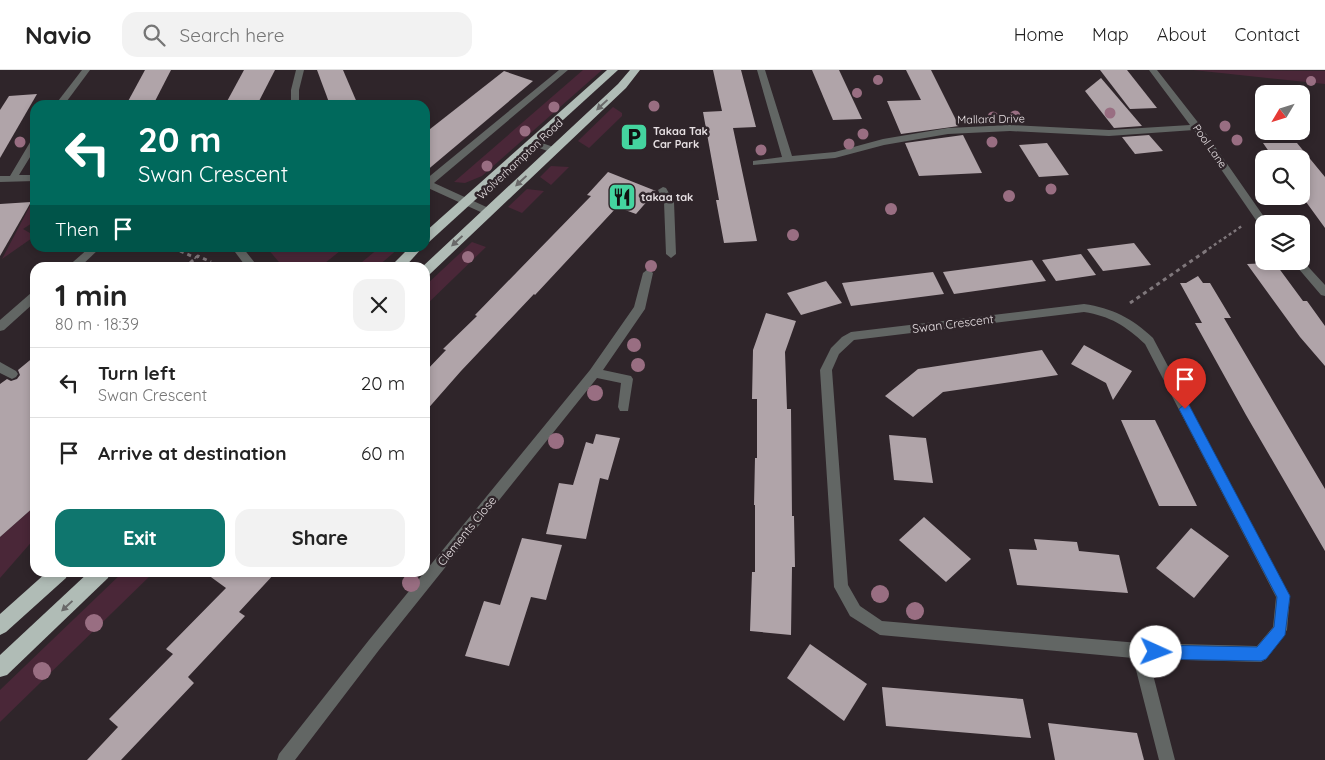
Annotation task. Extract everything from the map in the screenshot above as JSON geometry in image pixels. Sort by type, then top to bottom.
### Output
[{"type":"highway","name":"Wolverhampton Road","points":[[430,234],[464,201],[613,70]]},
{"type":"highway","name":"Wolverhampton Road","points":[[430,266],[622,86],[635,70]]},
{"type":"highway","points":[[401,262],[412,252]]},
{"type":"highway","points":[[0,626],[54,577]]},
{"type":"highway","points":[[0,668],[97,577]]},
{"type":"street","points":[[63,100],[86,70]]},
{"type":"street","points":[[295,100],[295,90],[300,70]]},
{"type":"street","points":[[430,181],[564,70]]},
{"type":"street","points":[[761,70],[788,160]]},
{"type":"street","name":"Pool Lane","points":[[1153,70],[1197,127],[1258,215]]},
{"type":"street","name":"Mallard Drive","points":[[756,163],[835,155],[883,142],[948,131],[1010,128],[1109,133],[1197,127]]},
{"type":"street","points":[[530,142],[554,150]]},
{"type":"street","points":[[13,178],[30,149]]},
{"type":"street","points":[[0,179],[30,178]]},
{"type":"street","points":[[430,186],[488,212]]},
{"type":"street","points":[[663,190],[669,202],[671,254]]},
{"type":"street","points":[[78,262],[90,252]]},
{"type":"street","points":[[240,252],[249,262]]},
{"type":"street","points":[[1306,270],[1325,292]]},
{"type":"street","name":"Clements Close","points":[[430,576],[594,373],[639,309],[648,273]]},
{"type":"street","points":[[0,327],[30,300]]},
{"type":"street","name":"Swan Crescent","points":[[1084,308],[1104,310],[1134,326],[1149,341],[1283,596],[1280,630],[1261,654],[1139,651],[880,628],[855,611],[842,587],[826,370],[830,354],[852,336],[1084,308]]},
{"type":"street","points":[[0,367],[12,374]]},
{"type":"street","points":[[594,373],[627,379],[624,408]]},
{"type":"street","name":"Clements Close","points":[[285,760],[429,577]]},
{"type":"street","points":[[1139,651],[1167,760]]},
{"type":"path","points":[[1114,314],[1241,227],[1255,224]]},
{"type":"path","points":[[183,252],[196,258]]},
{"type":"path","points":[[191,262],[198,256],[211,262]]},
{"type":"shaded area","points":[[583,70],[602,70],[482,176],[465,183],[454,182]]},
{"type":"shaded area","points":[[1193,70],[1325,71],[1325,84]]},
{"type":"shaded area","points":[[613,107],[622,113],[622,116],[589,148],[578,141]]},
{"type":"shaded area","points":[[551,166],[569,167],[551,185],[540,177]]},
{"type":"shaded area","points":[[527,189],[544,191],[522,213],[508,207]]},
{"type":"shaded area","points":[[30,206],[30,224],[23,229],[30,233],[30,239],[2,259]]},
{"type":"shaded area","points":[[472,242],[486,247],[430,301],[430,281]]},
{"type":"shaded area","points":[[270,252],[339,252],[326,262],[279,262]]},
{"type":"shaded area","points":[[374,252],[394,252],[383,262],[362,262]]},
{"type":"shaded area","points":[[30,510],[30,544],[0,578],[0,537]]},
{"type":"shaded area","points":[[118,577],[149,577],[0,722],[0,690]]},
{"type":"building","points":[[145,70],[171,70],[156,100],[129,100]]},
{"type":"building","points":[[244,70],[275,70],[260,100],[228,100]]},
{"type":"building","points":[[317,70],[343,70],[356,100],[328,100]]},
{"type":"building","points":[[713,70],[741,70],[756,127],[733,128],[757,241],[724,243],[716,200],[719,200],[703,112],[722,111]]},
{"type":"building","points":[[812,70],[839,70],[862,119],[833,120]]},
{"type":"building","points":[[906,70],[931,70],[959,126],[901,134],[887,101],[921,100]]},
{"type":"building","points":[[1100,70],[1127,70],[1157,108],[1130,109]]},
{"type":"building","points":[[504,71],[533,81],[430,168],[430,129]]},
{"type":"building","points":[[1101,78],[1142,126],[1114,128],[1085,91]]},
{"type":"building","points":[[37,94],[34,100],[30,100],[30,106],[0,158],[0,110],[9,96]]},
{"type":"building","points":[[963,135],[982,173],[919,176],[905,143]]},
{"type":"building","points":[[1149,135],[1163,151],[1135,154],[1122,137]]},
{"type":"building","points":[[1047,143],[1069,175],[1039,177],[1019,145]]},
{"type":"building","points":[[1263,143],[1297,143],[1303,150],[1268,150]]},
{"type":"building","points":[[1310,159],[1325,177],[1325,228],[1308,205],[1310,205]]},
{"type":"building","points":[[608,172],[656,191],[636,214],[617,207],[461,371],[430,406],[430,367],[446,350],[443,349],[591,196],[587,195]]},
{"type":"building","points":[[30,202],[0,256],[0,204]]},
{"type":"building","points":[[1134,243],[1151,265],[1103,271],[1087,249]]},
{"type":"building","points":[[1081,254],[1096,275],[1056,281],[1042,260]]},
{"type":"building","points":[[1032,260],[1046,281],[954,294],[943,272]]},
{"type":"building","points":[[1247,264],[1255,264],[1255,270],[1280,270],[1303,301],[1307,301],[1325,326],[1325,366],[1300,337]]},
{"type":"building","points":[[933,272],[944,294],[851,306],[842,283]]},
{"type":"building","points":[[1198,276],[1203,283],[1210,283],[1231,318],[1224,318],[1325,489],[1325,551],[1195,323],[1202,323],[1180,283],[1186,283]]},
{"type":"building","points":[[826,281],[842,303],[801,315],[787,293]]},
{"type":"building","points":[[766,313],[796,321],[785,352],[787,409],[791,409],[792,516],[794,516],[795,567],[792,567],[791,635],[750,631],[752,572],[755,572],[754,505],[755,458],[757,458],[757,399],[752,399],[753,350]]},
{"type":"building","points":[[1084,345],[1132,371],[1113,400],[1106,383],[1071,364]]},
{"type":"building","points":[[1042,350],[1058,375],[943,392],[913,417],[885,396],[918,369]]},
{"type":"building","points":[[30,360],[30,510],[0,537],[0,384],[7,379],[11,381],[17,379],[20,375],[18,370]]},
{"type":"building","points":[[1121,420],[1155,420],[1197,506],[1159,506]]},
{"type":"building","points":[[596,434],[620,438],[608,480],[600,478],[586,539],[546,534],[559,483],[573,485],[586,442],[593,444]]},
{"type":"building","points":[[889,435],[926,438],[933,483],[894,480]]},
{"type":"building","points":[[924,517],[971,559],[946,582],[899,540]]},
{"type":"building","points":[[1191,528],[1229,556],[1194,598],[1156,568]]},
{"type":"building","points":[[522,538],[562,545],[546,600],[531,597],[509,666],[465,656],[484,601],[500,605]]},
{"type":"building","points":[[1034,539],[1077,542],[1079,551],[1119,555],[1128,593],[1017,585],[1009,549],[1037,550]]},
{"type":"building","points":[[211,577],[271,577],[239,612],[245,616],[188,677],[194,683],[121,760],[87,760],[118,727],[109,719],[173,654],[166,649],[226,588]]},
{"type":"building","points":[[810,644],[867,684],[844,721],[787,678]]},
{"type":"building","points":[[882,687],[1023,699],[1031,738],[886,726]]},
{"type":"building","points":[[1048,723],[1137,733],[1144,760],[1055,760]]},
{"type":"place","name":"Takaa Tak Car Park","points":[[634,137]]},
{"type":"place","name":"takaa tak","points":[[622,197]]},
{"type":"route","points":[[1156,652],[1261,654],[1280,630],[1283,596],[1185,409]]}]
